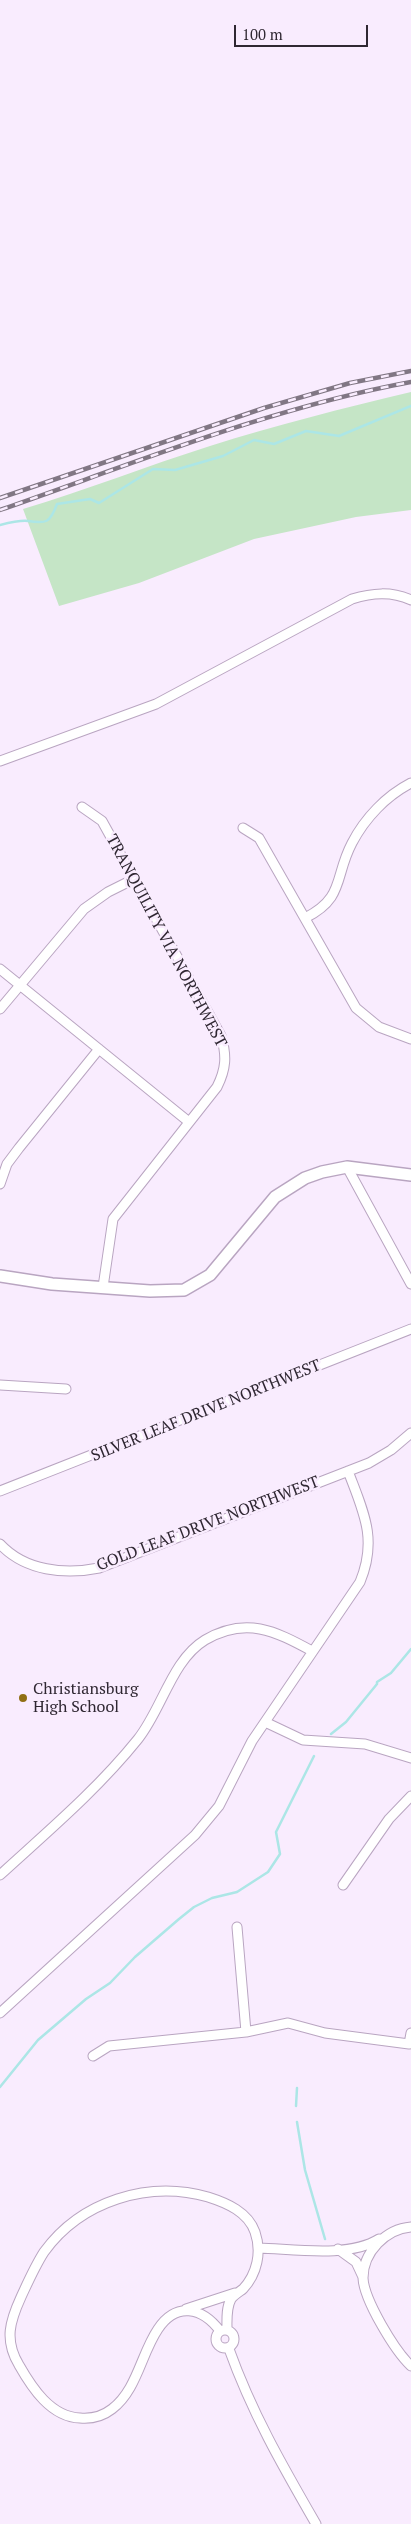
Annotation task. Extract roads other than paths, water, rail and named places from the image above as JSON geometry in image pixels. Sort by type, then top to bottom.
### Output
[{"type":"street","points":[[0,761],[156,704],[352,599],[378,593],[394,594],[411,600]]},
{"type":"street","points":[[305,918],[328,903],[352,843],[362,827],[382,804],[411,783]]},
{"type":"street","name":"TRANQUILITY VIA NORTHWEST","points":[[82,807],[102,821],[221,1036],[226,1052],[226,1063],[217,1087],[113,1219],[103,1288]]},
{"type":"street","points":[[244,828],[259,838],[356,1008],[379,1027],[411,1039]]},
{"type":"street","points":[[0,1009],[84,909],[108,892],[134,879]]},
{"type":"street","points":[[0,969],[189,1122]]},
{"type":"street","points":[[0,1184],[7,1164],[99,1049]]},
{"type":"street","points":[[347,1168],[411,1284]]},
{"type":"street","points":[[0,1276],[38,1282],[103,1288],[167,1292],[184,1290],[198,1284],[210,1275],[262,1210],[289,1186],[322,1172],[347,1168],[411,1175]]},
{"type":"street","name":"SILVER LEAF DRIVE NORTHWEST","points":[[0,1491],[411,1329]]},
{"type":"street","points":[[0,1385],[66,1389]]},
{"type":"street","name":"GOLD LEAF DRIVE NORTHWEST","points":[[0,1544],[7,1552],[22,1561],[41,1568],[79,1572],[99,1568],[369,1463],[391,1450],[411,1433]]},
{"type":"street","points":[[0,2013],[208,1821],[228,1792],[252,1741],[360,1582],[367,1564],[370,1549],[366,1517],[348,1470]]},
{"type":"street","points":[[0,1875],[121,1760],[154,1716],[174,1675],[195,1647],[216,1635],[246,1627],[268,1630],[312,1651]]},
{"type":"street","points":[[265,1722],[303,1740],[365,1744],[411,1758]]},
{"type":"street","points":[[343,1884],[388,1819],[411,1796]]},
{"type":"street","points":[[237,1927],[246,2032]]},
{"type":"street","points":[[93,2056],[109,2046],[246,2032],[288,2023],[326,2033],[409,2044],[411,2033]]},
{"type":"street","points":[[229,2349],[224,2349],[218,2345],[216,2339],[223,2330],[231,2299],[239,2292],[252,2277],[259,2248],[255,2232],[248,2220],[236,2208],[187,2192],[167,2190],[142,2192],[116,2199],[71,2224],[45,2251],[13,2315],[8,2336],[19,2365],[51,2407],[73,2418],[96,2417],[113,2409],[120,2401],[159,2327],[183,2310],[239,2292]]},
{"type":"street","points":[[259,2248],[338,2249],[366,2246],[400,2228],[411,2227]]},
{"type":"street","points":[[363,2277],[370,2257],[384,2236]]},
{"type":"street","points":[[338,2249],[356,2262],[363,2277],[368,2297],[397,2349],[411,2366]]},
{"type":"street","points":[[183,2310],[196,2311],[233,2335],[234,2341],[229,2349]]},
{"type":"street","points":[[229,2349],[246,2396],[273,2450],[316,2524]]},
{"type":"waterway","points":[[0,525],[21,521],[47,521],[57,504],[90,499],[99,503],[153,469],[175,470],[223,456],[254,440],[274,444],[306,431],[339,436],[411,406]]},
{"type":"waterway","points":[[331,1734],[346,1722],[377,1682],[391,1673],[411,1649]]},
{"type":"waterway","points":[[0,2087],[38,2040],[86,1999],[110,1983],[135,1957],[179,1919],[194,1907],[212,1898],[237,1892],[268,1872],[280,1854],[276,1832],[314,1756]]},
{"type":"waterway","points":[[296,2106],[297,2088]]},
{"type":"waterway","points":[[297,2122],[305,2170],[325,2239]]},
{"type":"railway","points":[[0,498],[264,408],[350,383],[411,371]]},
{"type":"railway","points":[[0,510],[203,438],[306,406],[411,382]]},
{"type":"place","name":"Christiansburg High School","points":[[23,1698]]}]
